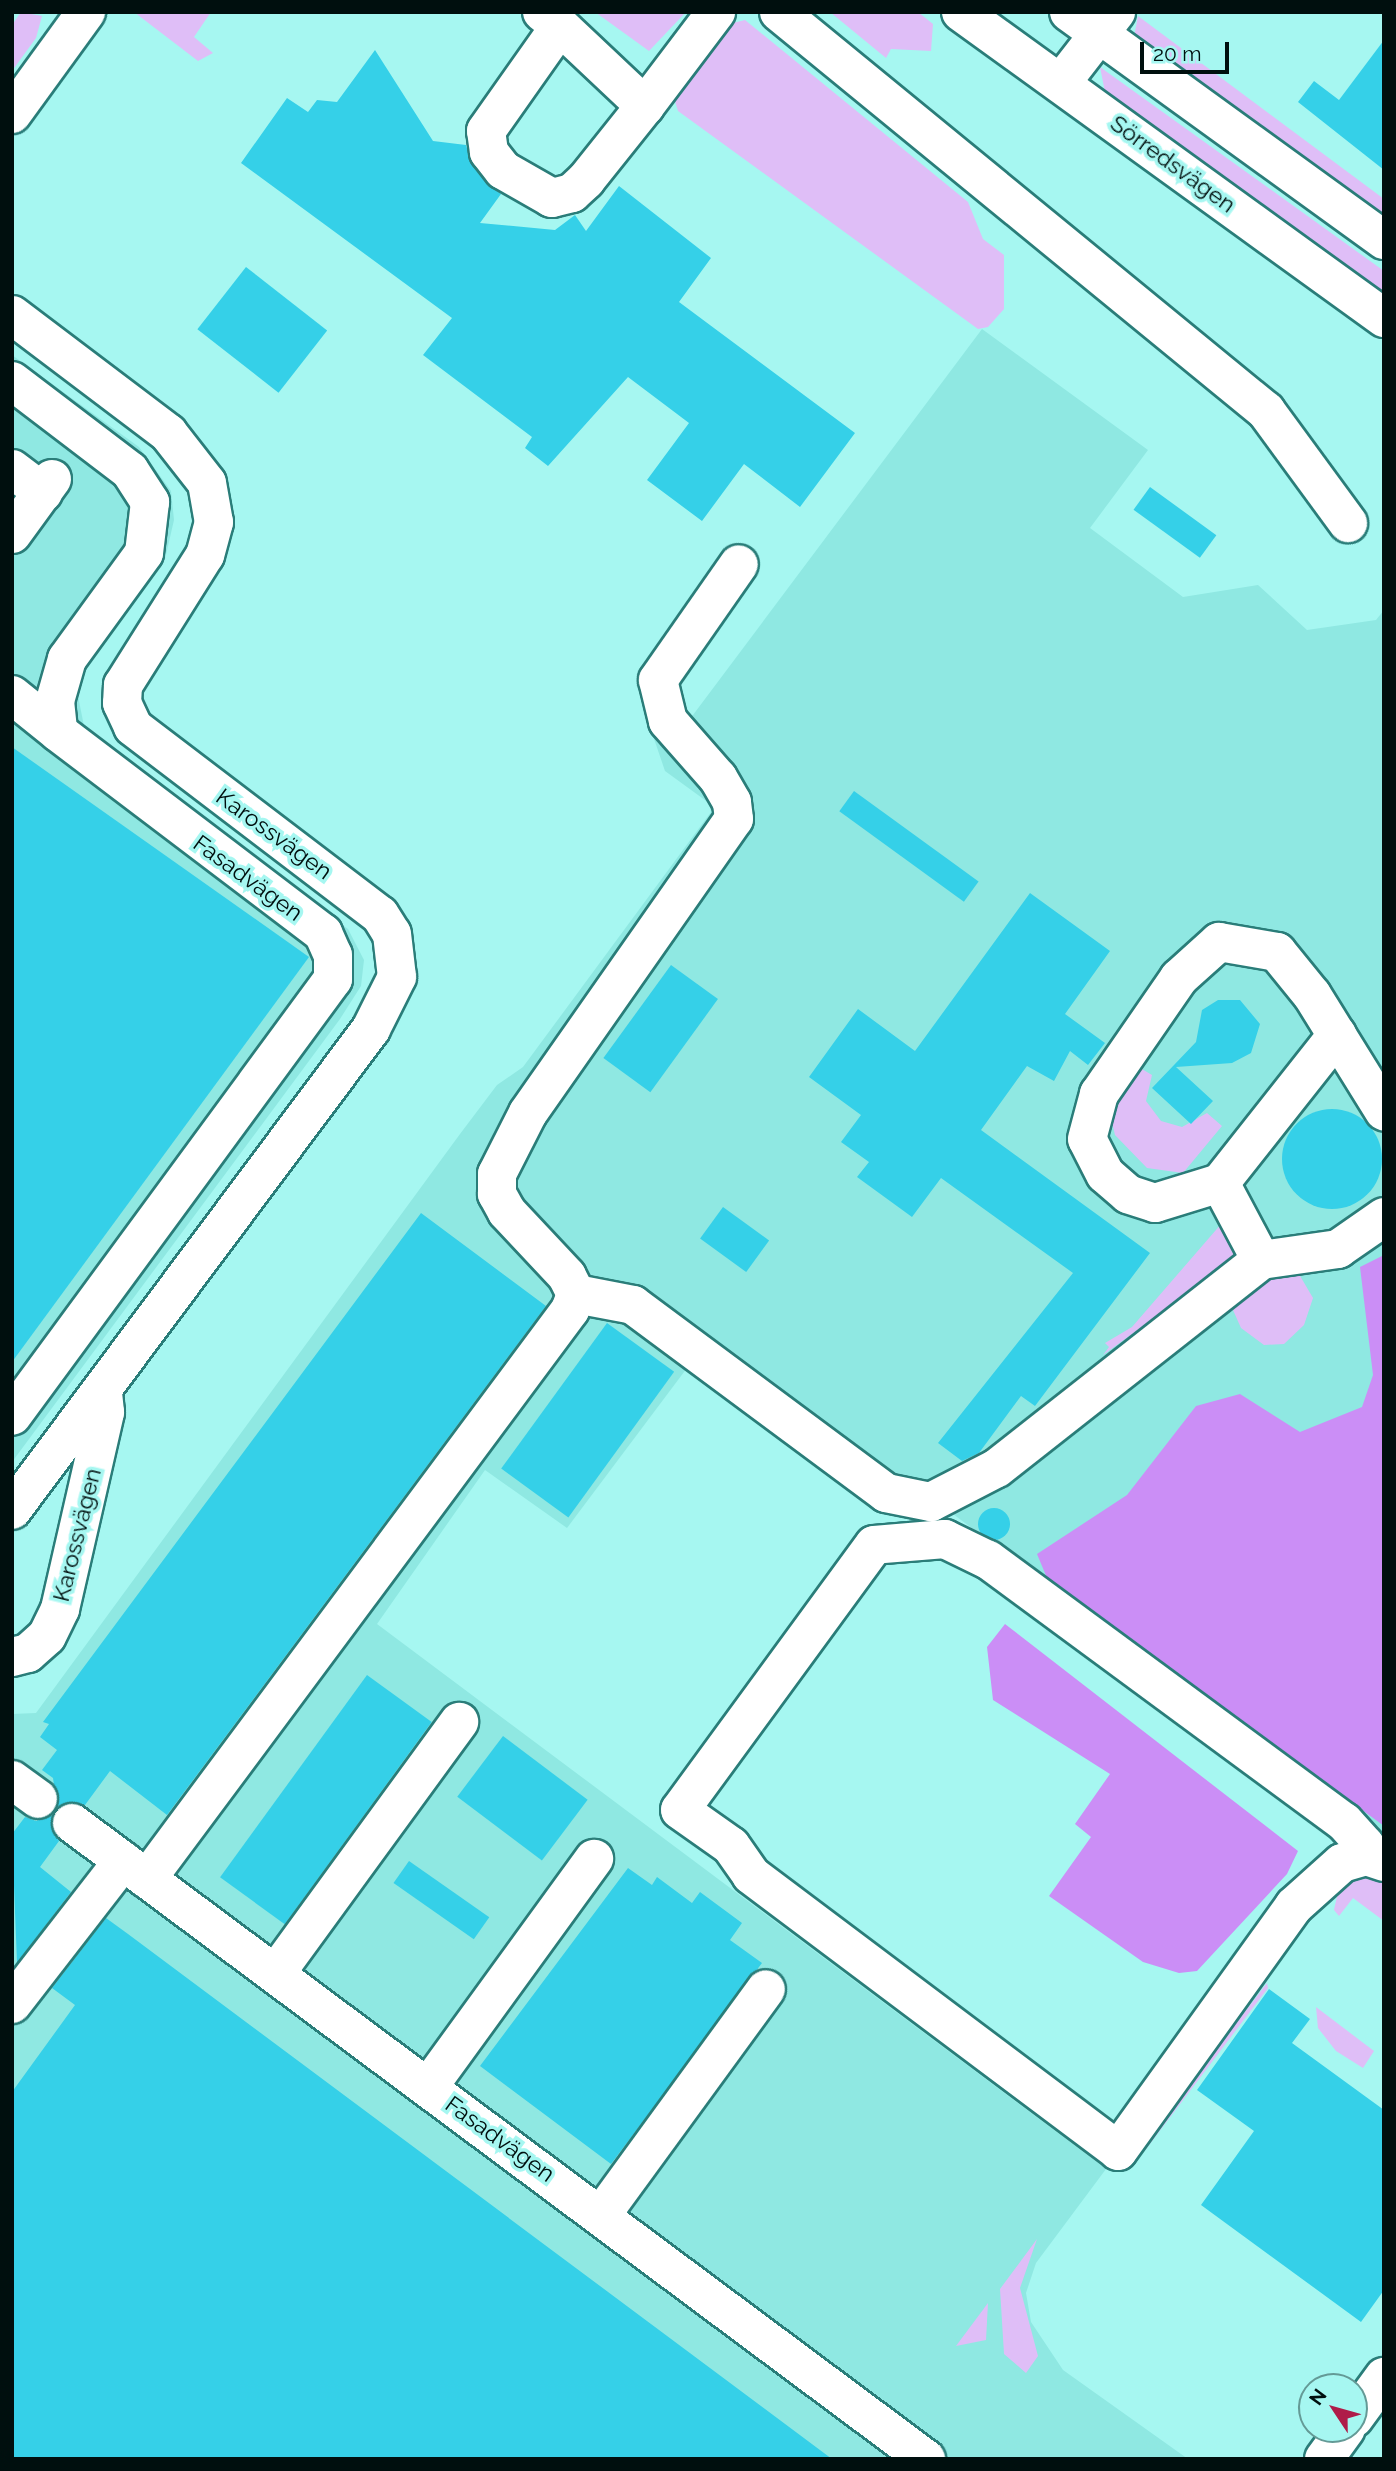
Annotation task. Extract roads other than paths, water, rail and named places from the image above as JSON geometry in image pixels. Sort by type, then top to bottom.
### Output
[{"type":"street","points":[[12,114],[86,12]]},
{"type":"street","points":[[645,106],[551,19],[486,131],[489,152],[503,170],[534,193],[572,194],[645,106],[716,12]]},
{"type":"street","points":[[779,12],[1266,411],[1348,523]]},
{"type":"street","name":"Sörredsvägen","points":[[961,12],[1384,318]]},
{"type":"street","points":[[1061,82],[1094,19],[1384,240]]},
{"type":"street","name":"Karossvägen","points":[[12,316],[168,433],[207,483],[214,522],[205,555],[123,685],[122,703],[134,727],[365,901],[392,934],[397,958],[391,995],[371,1029],[103,1392],[12,1510]]},
{"type":"street","points":[[12,382],[130,471],[150,502],[144,552],[67,659],[55,701],[58,732]]},
{"type":"street","points":[[12,469],[29,504]]},
{"type":"street","points":[[739,564],[657,680],[668,721],[718,778],[734,819],[528,1113],[497,1174],[497,1194],[506,1212],[576,1294],[633,1305],[886,1493],[931,1502],[997,1468],[1261,1259],[1338,1249],[1384,1217]]},
{"type":"street","name":"Fasadvägen","points":[[12,695],[323,933],[333,955],[333,979],[12,1416]]},
{"type":"street","points":[[1337,1035],[1220,1183],[1155,1203],[1128,1194],[1105,1174],[1087,1139],[1099,1094],[1179,978],[1219,942],[1277,952],[1337,1035],[1384,1111]]},
{"type":"street","points":[[1220,1183],[1261,1259]]},
{"type":"street","points":[[12,2004],[135,1870],[557,1329],[576,1294]]},
{"type":"street","name":"Karossvägen","points":[[12,1657],[29,1653],[47,1636],[60,1609],[105,1412],[103,1392]]},
{"type":"street","points":[[945,1539],[988,1560],[1344,1822],[1375,1859],[1342,1863],[1294,1906],[1118,2151],[751,1875],[731,1846],[680,1810],[874,1545],[945,1539]]},
{"type":"street","points":[[276,1973],[459,1721]]},
{"type":"street","name":"Fasadvägen","points":[[72,1823],[602,2214],[926,2459]]},
{"type":"street","points":[[429,2086],[594,1859]]},
{"type":"street","points":[[602,2214],[766,1989]]},
{"type":"street","points":[[1368,2398],[1384,2377]]},
{"type":"street","points":[[1324,2459],[1336,2443]]}]
